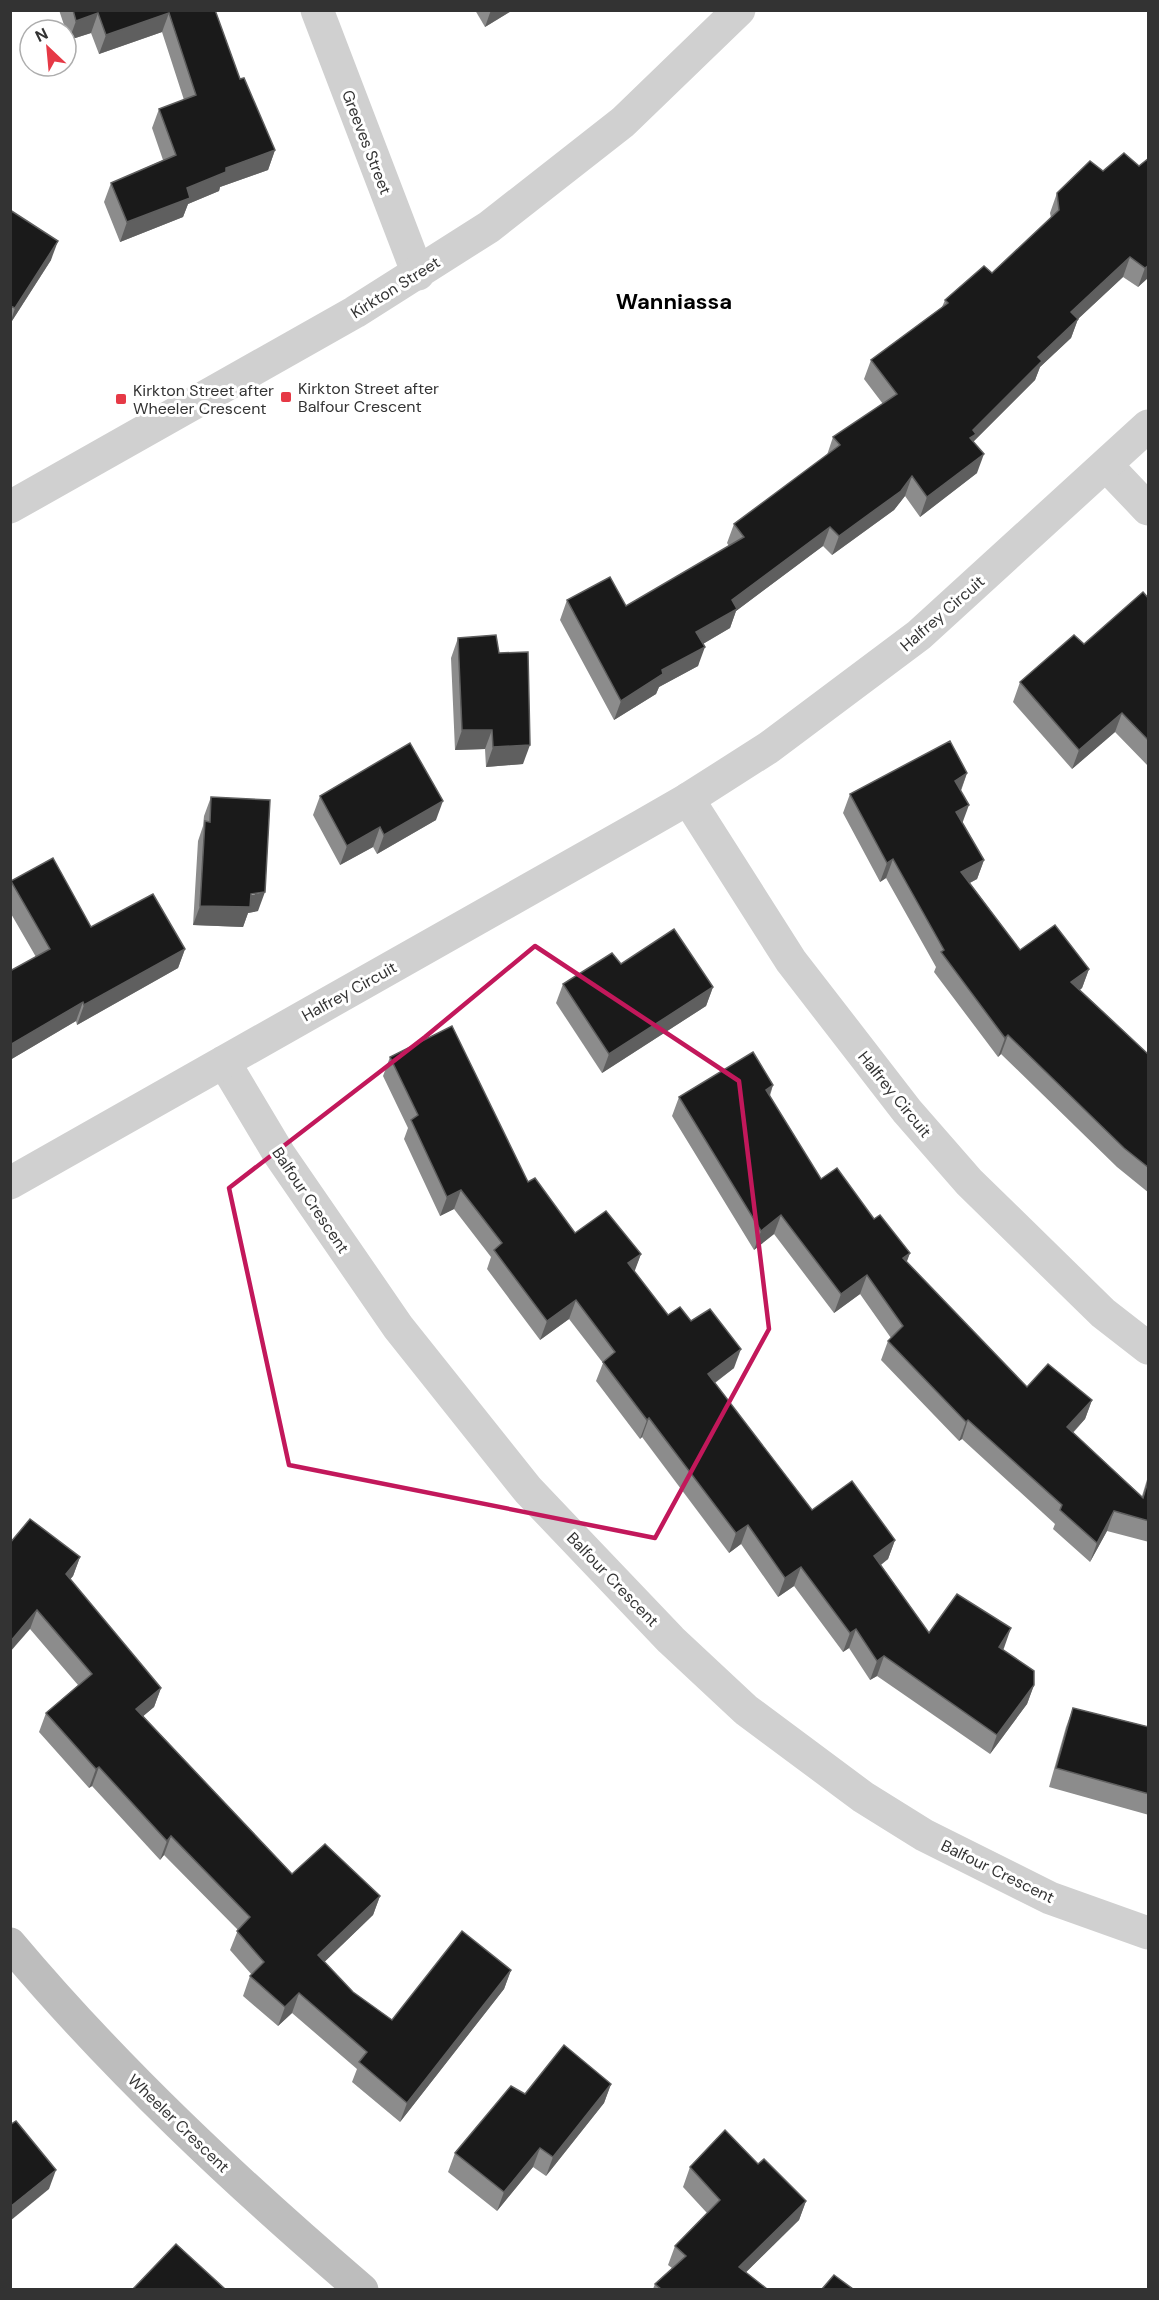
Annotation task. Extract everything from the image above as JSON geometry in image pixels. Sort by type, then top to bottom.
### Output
[{"type":"street","name":"Greeves Street","points":[[317,10],[418,274]]},
{"type":"street","name":"Kirkton Street","points":[[10,507],[356,312],[489,227],[622,122],[739,10]]},
{"type":"street","name":"Halfrey Circuit","points":[[10,1183],[688,799],[768,748],[919,635],[1149,426]]},
{"type":"street","points":[[1107,466],[1149,509]]},
{"type":"street","name":"Halfrey Circuit","points":[[688,799],[791,961],[907,1111],[969,1182],[1103,1313],[1149,1348]]},
{"type":"street","name":"Balfour Crescent","points":[[224,1062],[279,1154],[398,1327],[528,1490],[696,1664],[746,1710],[863,1797],[924,1835],[1050,1898],[1149,1933]]},
{"type":"street","name":"Wheeler Crescent","points":[[15,1958],[221,2165],[362,2289]]},
{"type":"highlighted area","points":[[535,946],[739,1081],[769,1329],[655,1538],[289,1465],[229,1188],[425,1037]]},
{"type":"building","points":[[73,10],[215,10],[240,79],[244,78],[275,150],[226,168],[226,172],[187,188],[190,198],[127,222],[111,183],[176,155],[159,109],[196,95],[169,13],[106,35],[98,13],[78,20]]},
{"type":"building","points":[[1124,153],[1139,166],[1149,158],[1149,265],[1145,268],[1130,257],[1071,312],[1078,319],[1038,357],[1042,361],[973,430],[976,434],[970,438],[984,454],[927,497],[912,476],[901,491],[839,536],[830,527],[732,600],[737,609],[696,632],[705,647],[662,670],[663,674],[621,701],[567,600],[610,577],[626,606],[744,537],[734,524],[840,445],[833,437],[897,394],[871,360],[948,303],[945,300],[984,266],[992,273],[1059,210],[1057,193],[1090,161],[1103,171]]},
{"type":"building","points":[[10,210],[58,241],[15,308],[10,306]]},
{"type":"building","points":[[1143,592],[1149,599],[1149,741],[1122,713],[1079,750],[1020,682],[1074,635],[1084,644]]},
{"type":"building","points":[[496,635],[499,653],[528,652],[530,745],[493,747],[492,730],[462,730],[458,638]]},
{"type":"building","points":[[950,741],[967,773],[955,781],[969,805],[956,812],[984,860],[961,872],[1020,950],[1055,925],[1089,969],[1071,982],[1149,1055],[1149,1168],[1124,1148],[1008,1035],[1005,1038],[941,952],[944,950],[893,859],[887,863],[850,794]]},
{"type":"building","points":[[410,743],[443,801],[384,835],[380,827],[347,846],[320,796]]},
{"type":"building","points":[[211,797],[270,800],[265,892],[251,894],[250,907],[200,906],[205,821],[210,822]]},
{"type":"building","points":[[53,858],[91,927],[153,894],[185,949],[84,1005],[83,1002],[10,1045],[10,971],[50,949],[11,881]]},
{"type":"building","points":[[674,929],[713,987],[609,1054],[563,984],[612,953],[621,964]]},
{"type":"building","points":[[452,1026],[528,1182],[535,1178],[575,1233],[606,1211],[641,1254],[628,1263],[668,1315],[680,1307],[691,1321],[710,1309],[741,1349],[708,1374],[812,1510],[852,1481],[895,1540],[874,1556],[929,1633],[957,1594],[1011,1628],[999,1647],[1034,1671],[1034,1685],[997,1735],[884,1656],[877,1661],[856,1629],[850,1633],[801,1567],[785,1578],[748,1525],[736,1533],[649,1418],[647,1420],[603,1362],[615,1352],[576,1300],[547,1321],[494,1250],[502,1243],[461,1190],[447,1197],[411,1120],[418,1115],[390,1057]]},
{"type":"building","points":[[753,1052],[773,1085],[766,1090],[821,1179],[837,1168],[874,1219],[880,1215],[910,1253],[903,1258],[1027,1387],[1048,1364],[1092,1400],[1067,1427],[1143,1498],[1149,1478],[1149,1521],[1114,1511],[1097,1543],[1060,1510],[1062,1505],[968,1420],[966,1422],[888,1341],[903,1326],[867,1275],[841,1294],[781,1215],[761,1231],[679,1097]]},
{"type":"building","points":[[30,1519],[80,1557],[66,1574],[161,1688],[136,1709],[292,1874],[325,1844],[380,1896],[318,1955],[353,1992],[392,2020],[462,1931],[511,1970],[407,2103],[359,2062],[367,2052],[299,1993],[285,2007],[250,1976],[264,1962],[237,1931],[250,1917],[171,1836],[167,1841],[99,1767],[96,1769],[46,1713],[92,1674],[37,1610],[10,1642],[10,1543]]},
{"type":"building","points":[[1073,1708],[1149,1727],[1149,1794],[1056,1768]]},
{"type":"building","points":[[564,2045],[611,2084],[553,2157],[540,2148],[504,2192],[455,2153],[511,2086],[525,2094]]},
{"type":"building","points":[[16,2121],[56,2170],[10,2207],[10,2125]]},
{"type":"building","points":[[725,2130],[758,2164],[764,2159],[806,2201],[739,2267],[767,2289],[661,2289],[655,2284],[686,2256],[675,2246],[720,2200],[690,2167]]},
{"type":"building","points":[[176,2244],[225,2289],[133,2289]]},
{"type":"building","points":[[834,2275],[853,2289],[822,2289]]},
{"type":"place","name":"Kirkton Street after Balfour Crescent","points":[[286,397]]},
{"type":"place","name":"Kirkton Street after Wheeler Crescent","points":[[121,399]]},
{"type":"district","name":"Wanniassa","points":[[674,301]]}]
